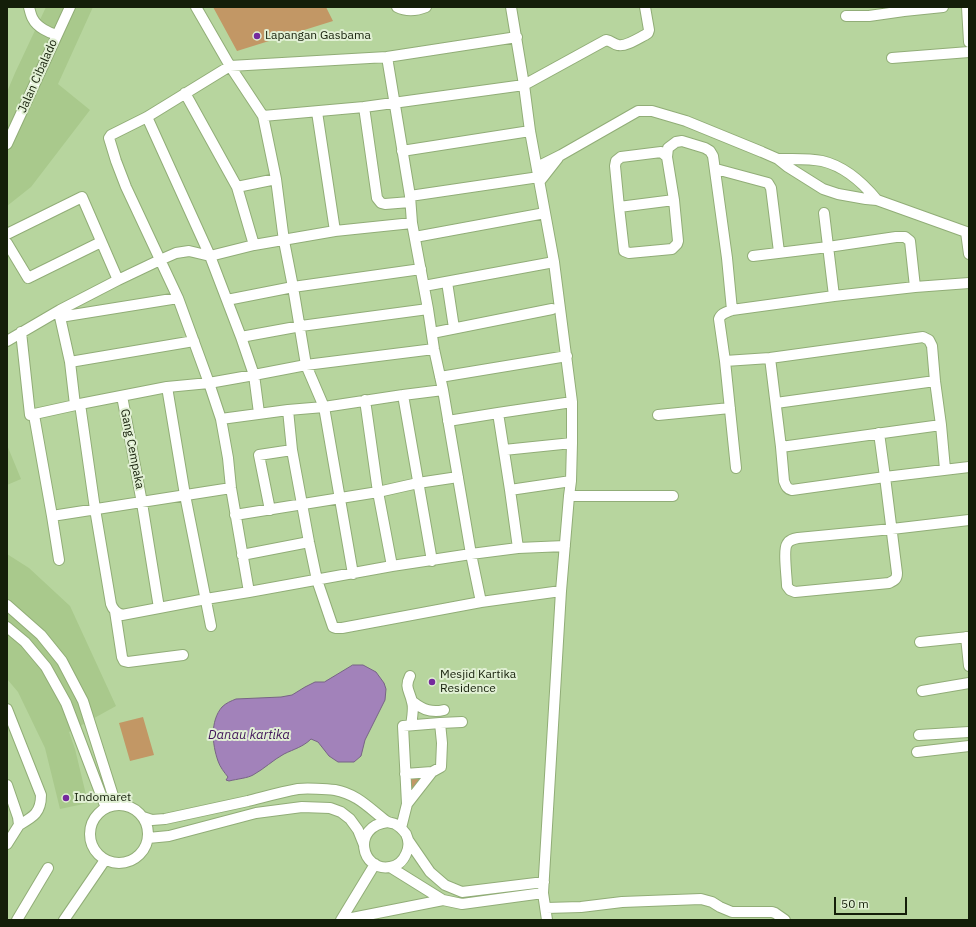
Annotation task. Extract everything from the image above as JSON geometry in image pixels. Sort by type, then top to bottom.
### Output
[{"type":"street","points":[[29,7],[32,19],[40,27],[57,35]]},
{"type":"street","name":"Jalan Cibalado","points":[[7,144],[70,7]]},
{"type":"street","points":[[196,7],[230,66],[263,116],[276,179],[284,241],[306,365],[324,407],[353,574]]},
{"type":"street","points":[[397,7],[414,11],[426,7]]},
{"type":"street","points":[[512,7],[530,131],[554,262],[572,402],[571,481],[561,591],[544,882],[547,920]]},
{"type":"street","points":[[263,116],[364,107],[524,85],[606,40],[623,46],[645,35],[649,30],[645,7]]},
{"type":"street","points":[[846,16],[868,11],[943,7]]},
{"type":"street","points":[[967,7],[969,42]]},
{"type":"street","points":[[249,592],[235,515],[228,458],[221,419],[178,298],[126,187],[109,138],[111,135],[147,117],[230,66],[387,58],[517,37]]},
{"type":"street","points":[[892,58],[969,52]]},
{"type":"street","points":[[387,58],[410,199],[412,222],[471,554],[481,602]]},
{"type":"street","points":[[185,94],[237,186],[254,245]]},
{"type":"street","points":[[364,107],[378,198],[381,203],[385,204],[539,175],[560,155],[638,112],[652,111],[686,121],[778,159],[823,189],[838,194],[877,200],[967,233],[969,254]]},
{"type":"street","points":[[317,112],[334,232]]},
{"type":"street","points":[[147,117],[210,256],[227,300],[254,375],[259,413]]},
{"type":"street","points":[[402,151],[530,131]]},
{"type":"street","points":[[667,157],[661,152],[621,157],[616,161],[615,166],[624,251],[629,253],[672,249],[677,244],[678,241],[674,200],[667,157],[668,148],[676,142],[682,141],[705,148],[714,156],[732,310]]},
{"type":"street","points":[[539,175],[560,155]]},
{"type":"street","points":[[778,159],[822,161],[839,168],[850,174],[861,183],[877,200]]},
{"type":"street","points":[[716,169],[768,183],[771,188],[779,252]]},
{"type":"street","points":[[237,186],[276,179]]},
{"type":"street","points":[[7,234],[82,196],[118,280]]},
{"type":"street","points":[[619,208],[674,200]]},
{"type":"street","points":[[415,237],[545,213]]},
{"type":"street","points":[[824,213],[834,296]]},
{"type":"street","points":[[7,341],[118,280],[176,253],[189,251],[210,256],[254,245],[334,232],[412,222]]},
{"type":"street","points":[[753,256],[905,237],[910,241],[915,287]]},
{"type":"street","points":[[7,243],[28,278],[101,242]]},
{"type":"street","points":[[424,286],[554,262]]},
{"type":"street","points":[[227,300],[293,287],[421,269]]},
{"type":"street","points":[[447,282],[454,328]]},
{"type":"street","points":[[736,468],[725,361],[719,319],[725,312],[834,296],[969,283]]},
{"type":"street","points":[[60,313],[178,298]]},
{"type":"street","points":[[241,337],[300,326],[428,309]]},
{"type":"street","points":[[432,333],[552,309]]},
{"type":"street","points":[[60,313],[70,362],[111,604],[115,611],[122,657],[124,661],[128,662],[183,655]]},
{"type":"street","points":[[21,332],[30,415],[167,387],[209,383],[306,365],[434,349]]},
{"type":"street","points":[[725,361],[770,358],[923,337],[929,340],[932,346],[945,469]]},
{"type":"street","points":[[70,362],[194,341]]},
{"type":"street","points":[[440,378],[567,356]]},
{"type":"street","points":[[770,358],[784,482],[789,489],[792,490],[969,467]]},
{"type":"street","points":[[776,403],[935,381]]},
{"type":"street","points":[[167,387],[185,495],[211,626]]},
{"type":"street","points":[[221,419],[259,413],[324,407],[364,400],[443,390]]},
{"type":"street","points":[[403,395],[432,560]]},
{"type":"street","name":"Gang Cempaka","points":[[122,396],[142,502],[159,608]]},
{"type":"street","points":[[364,400],[378,492],[392,566]]},
{"type":"street","points":[[448,421],[572,402]]},
{"type":"street","points":[[658,415],[730,408]]},
{"type":"street","points":[[288,410],[292,450],[309,542],[317,580],[333,627],[342,628],[481,602],[561,591]]},
{"type":"street","points":[[498,413],[518,548]]},
{"type":"street","points":[[34,415],[59,560]]},
{"type":"street","points":[[781,447],[941,425]]},
{"type":"street","points":[[879,433],[892,529],[897,573],[895,580],[889,583],[795,592],[790,590],[787,586],[785,551],[786,545],[791,540],[892,529],[969,520]]},
{"type":"street","points":[[504,450],[572,444]]},
{"type":"street","points":[[270,510],[259,455],[292,450]]},
{"type":"street","points":[[235,515],[303,505],[378,492],[418,483],[458,477]]},
{"type":"street","points":[[510,490],[571,481]]},
{"type":"street","points":[[52,516],[231,488]]},
{"type":"street","points":[[569,496],[673,496]]},
{"type":"street","points":[[242,555],[309,542]]},
{"type":"street","points":[[115,611],[122,615],[392,566],[471,554],[518,548],[565,546]]},
{"type":"street","points":[[7,605],[41,635],[62,661],[83,701],[111,806]]},
{"type":"street","points":[[7,627],[25,642],[46,667],[66,703],[111,806]]},
{"type":"street","points":[[920,642],[967,637],[969,666]]},
{"type":"street","points":[[410,676],[407,681],[407,688],[413,702],[426,710],[436,712],[444,710]]},
{"type":"street","points":[[922,691],[969,683]]},
{"type":"street","points":[[411,725],[413,702]]},
{"type":"street","points":[[7,709],[41,795],[41,804],[38,810],[32,817],[19,825],[7,844]]},
{"type":"street","points":[[401,828],[407,804],[403,726],[462,722]]},
{"type":"street","points":[[407,804],[432,772],[441,767],[442,743],[440,723]]},
{"type":"street","points":[[919,735],[969,732]]},
{"type":"street","points":[[917,752],[969,746]]},
{"type":"street","points":[[405,774],[432,772]]},
{"type":"street","points":[[7,785],[18,817],[19,825]]},
{"type":"street","points":[[143,817],[152,820],[165,819],[300,789],[334,790],[350,795],[364,803],[388,822],[401,828],[430,872],[445,885],[462,892],[544,882]]},
{"type":"street","points":[[125,805],[136,810],[143,817],[147,827],[148,838],[144,849],[137,857],[127,862],[116,863],[105,860],[95,852],[90,840],[90,828],[96,816],[111,806],[125,805]]},
{"type":"street","points":[[148,838],[169,836],[256,813],[302,807],[316,807],[330,808],[341,812],[350,819],[358,830],[365,852],[369,859],[382,867],[390,867],[403,860],[407,854],[408,840]]},
{"type":"street","points":[[364,845],[365,837],[369,830],[381,823],[388,822]]},
{"type":"street","points":[[64,920],[105,860]]},
{"type":"street","points":[[341,920],[375,864]]},
{"type":"street","points":[[390,867],[444,900],[462,904],[544,893]]},
{"type":"street","points":[[18,920],[48,868]]},
{"type":"street","points":[[546,908],[622,902],[701,899],[712,902],[729,911],[772,912],[785,920]]},
{"type":"street","points":[[341,920],[444,900]]},
{"type":"shaded area","points":[[46,7],[93,7],[58,84],[90,110],[31,187],[7,206],[7,92]]},
{"type":"shaded area","name":"Lapangan Gasbama","points":[[213,7],[326,7],[333,21],[237,51]]},
{"type":"shaded area","points":[[7,445],[21,479],[7,485]]},
{"type":"shaded area","points":[[7,554],[29,568],[70,606],[116,706],[69,732],[75,749],[88,803],[60,809],[45,748],[18,692],[7,679]]},
{"type":"shaded area","points":[[143,717],[154,755],[130,761],[119,723]]},
{"type":"shaded area","points":[[409,776],[422,776],[412,790],[410,790]]},
{"type":"water","name":"Danau kartika","points":[[353,665],[363,665],[376,672],[384,683],[386,689],[385,700],[365,740],[361,756],[354,762],[338,762],[329,756],[318,742],[311,739],[302,746],[280,756],[251,776],[229,781],[226,780],[228,777],[219,763],[213,740],[215,719],[222,707],[236,699],[281,697],[292,695],[315,682],[324,682]]},
{"type":"place","name":"Lapangan Gasbama","points":[[257,36]]},
{"type":"place","name":"Mesjid Kartika Residence","points":[[432,682]]},
{"type":"place","name":"Indomaret","points":[[66,798]]}]
